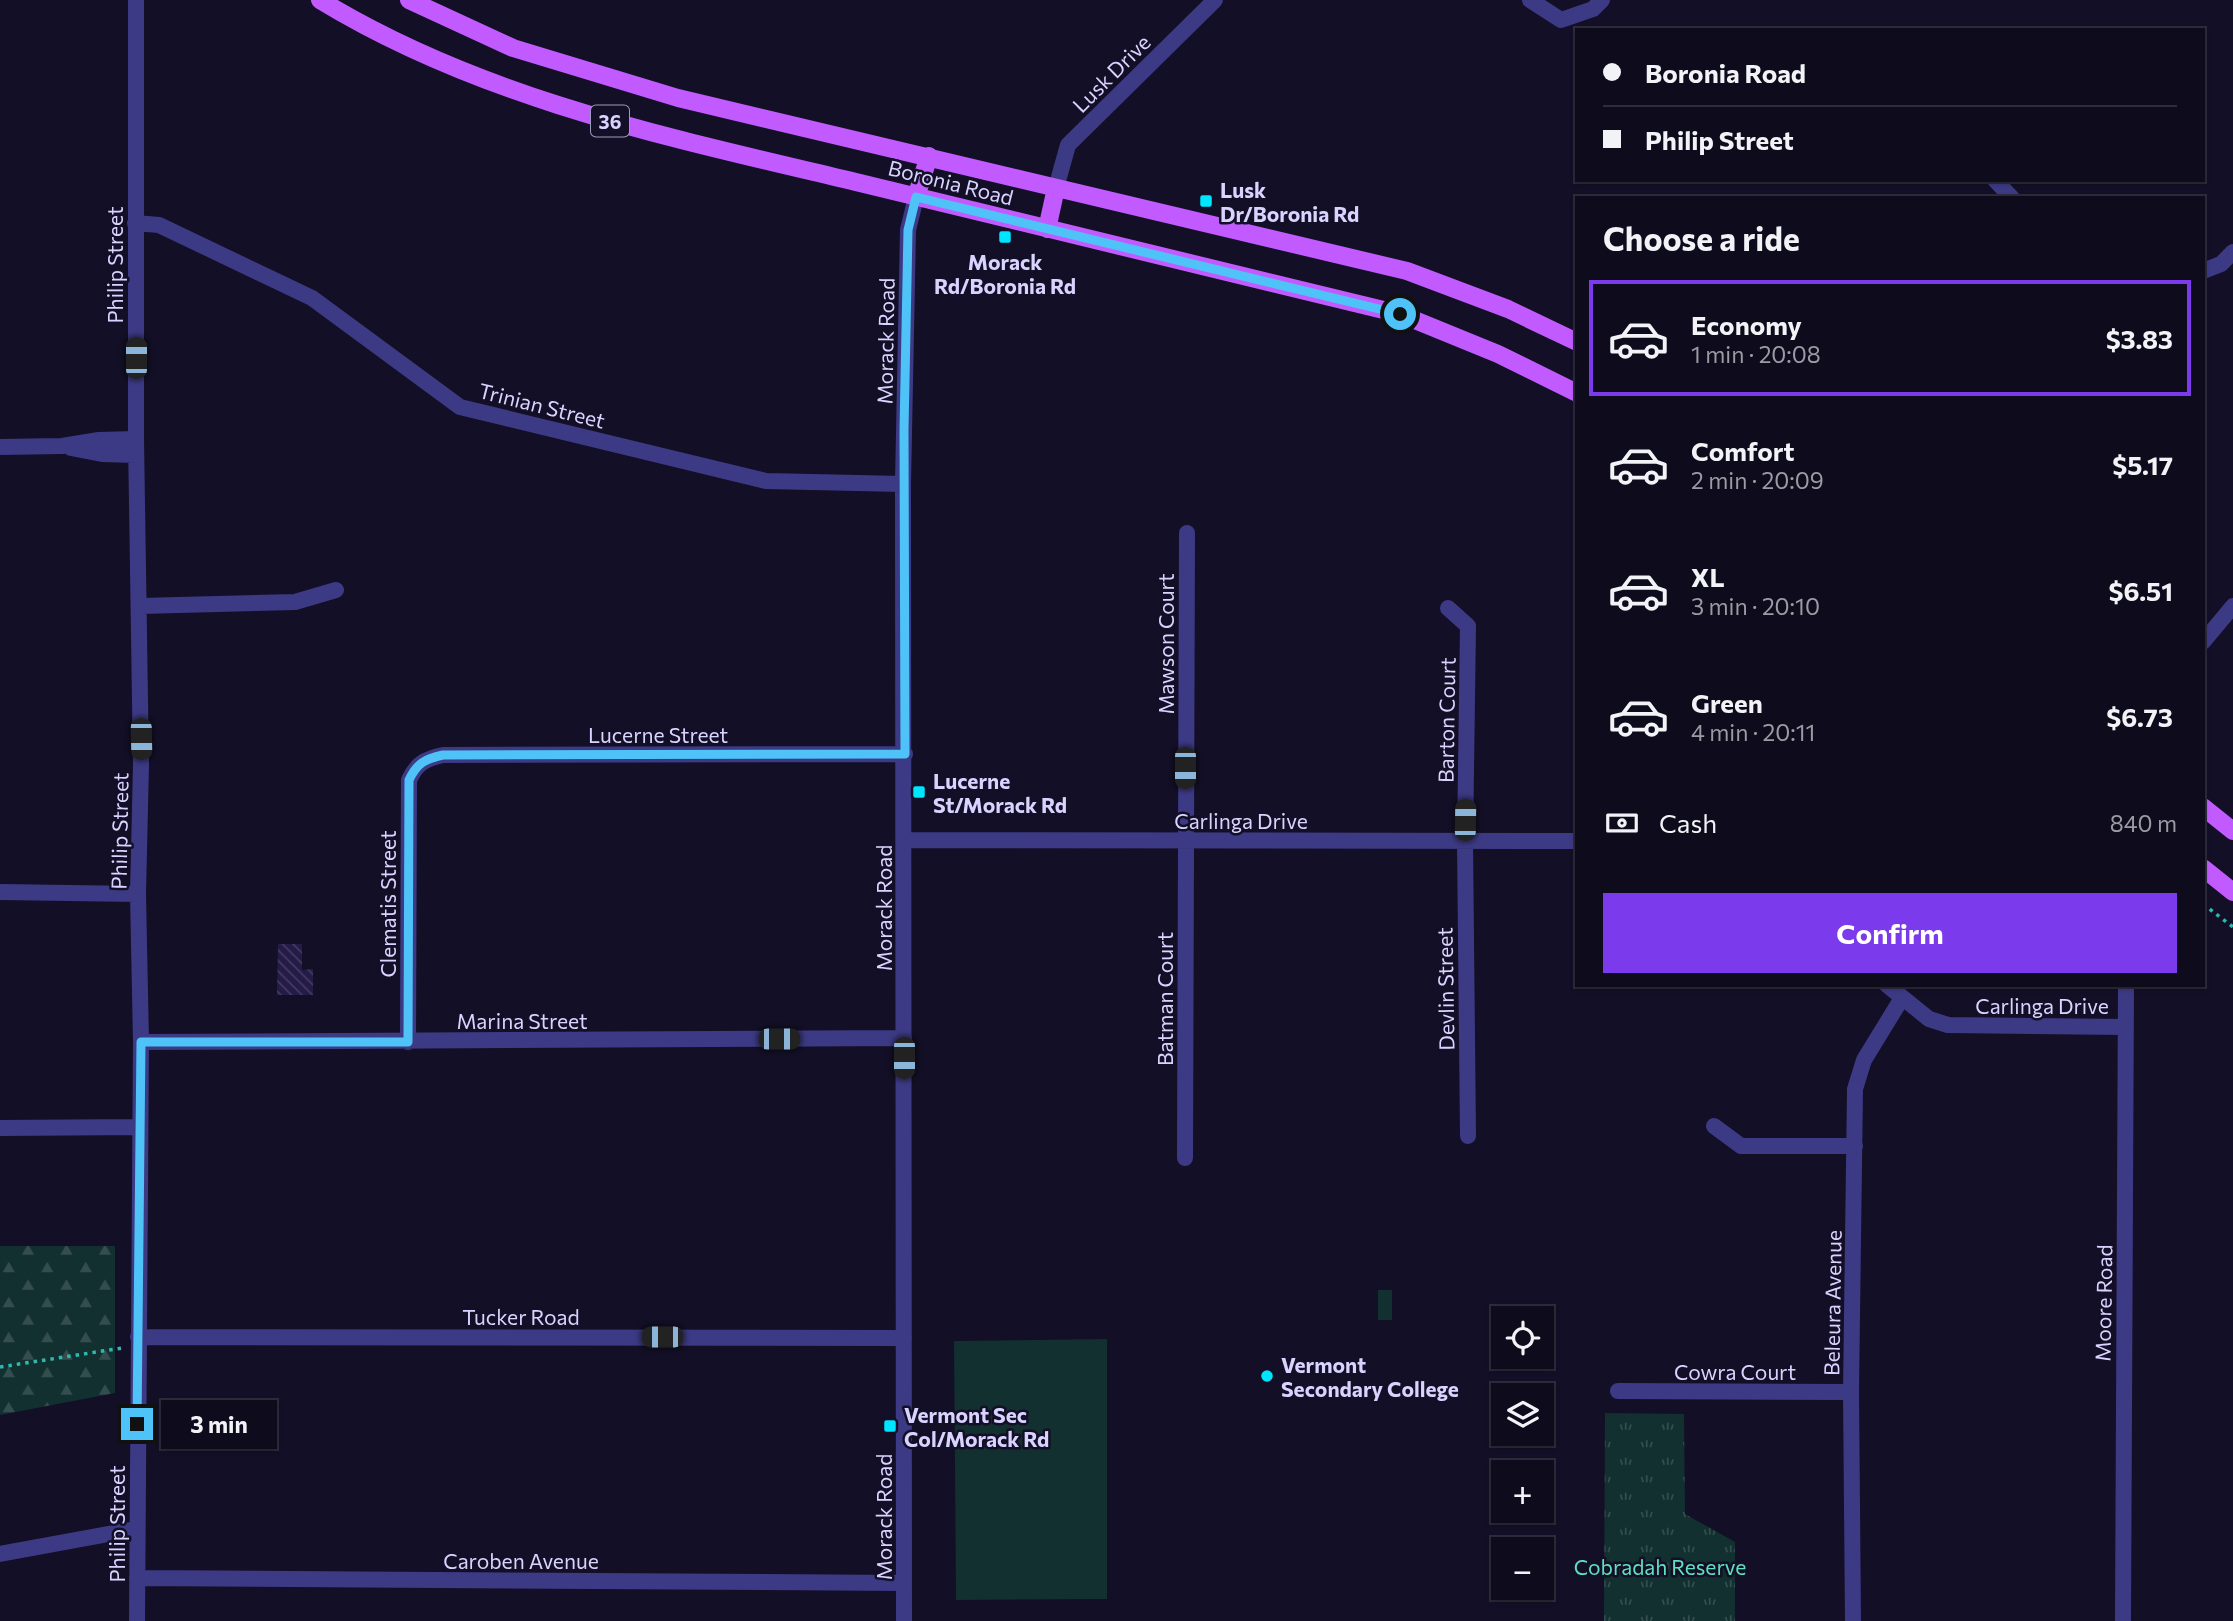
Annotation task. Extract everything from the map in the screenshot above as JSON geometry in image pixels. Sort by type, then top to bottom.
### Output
[{"type":"main road","name":"Boronia Road","points":[[320,0],[426,54],[509,90],[646,132],[1400,314],[1498,354],[1575,392]]},
{"type":"main road","name":"Boronia Road","points":[[409,0],[513,48],[678,98],[1407,271],[1508,309],[1575,341]]},
{"type":"main road","points":[[916,197],[929,156]]},
{"type":"main road","points":[[1047,229],[1056,188]]},
{"type":"main road","points":[[2205,809],[2233,831]]},
{"type":"main road","points":[[2205,870],[2233,892]]},
{"type":"street","name":"Philip Street","points":[[136,0],[136,447],[141,765],[138,894],[141,1042],[137,1621]]},
{"type":"street","name":"Lusk Drive","points":[[1056,188],[1068,145],[1215,0]]},
{"type":"street","points":[[1530,0],[1560,20],[1592,9],[1602,0]]},
{"type":"street","points":[[1997,182],[2010,196]]},
{"type":"street","name":"Morack Road","points":[[904,1621],[903,484],[908,230],[916,197]]},
{"type":"street","name":"Trinian Street","points":[[135,223],[159,225],[312,298],[460,407],[766,481],[903,484]]},
{"type":"street","points":[[2205,270],[2221,264],[2233,252]]},
{"type":"street","points":[[0,447],[62,446],[99,440],[136,447]]},
{"type":"street","name":"Mawson Court","points":[[1185,840],[1187,533]]},
{"type":"street","points":[[139,606],[295,602],[336,590]]},
{"type":"street","points":[[2205,640],[2233,606]]},
{"type":"street","name":"Barton Court","points":[[1448,608],[1468,626],[1465,841]]},
{"type":"street","name":"Lucerne Street","points":[[415,768],[425,759],[443,755],[905,754]]},
{"type":"street","name":"Clematis Street","points":[[408,1042],[409,780],[415,768]]},
{"type":"street","name":"Carlinga Drive","points":[[905,840],[1575,841]]},
{"type":"street","name":"Batman Court","points":[[1185,840],[1185,1158]]},
{"type":"street","name":"Devlin Street","points":[[1465,841],[1468,1136]]},
{"type":"street","points":[[0,892],[138,894]]},
{"type":"street","name":"Carlinga Drive","points":[[1889,987],[1928,1019],[1948,1025],[2125,1027]]},
{"type":"street","name":"Moore Road","points":[[2123,1621],[2126,987]]},
{"type":"street","name":"Beleura Avenue","points":[[1853,1621],[1851,1392],[1855,1089],[1864,1060],[1902,998]]},
{"type":"street","name":"Marina Street","points":[[141,1042],[904,1038]]},
{"type":"street","points":[[1714,1126],[1741,1146],[1855,1146]]},
{"type":"street","points":[[0,1128],[139,1127]]},
{"type":"street","name":"Tucker Road","points":[[138,1341],[904,1338]]},
{"type":"street","name":"Cowra Court","points":[[1618,1391],[1851,1392]]},
{"type":"street","points":[[0,1554],[136,1529]]},
{"type":"street","name":"Caroben Avenue","points":[[137,1578],[904,1583]]},
{"type":"path","points":[[2205,906],[2233,927]]},
{"type":"path","points":[[0,1367],[138,1341]]},
{"type":"green space","points":[[0,1246],[115,1246],[115,1393],[0,1415]]},
{"type":"green space","points":[[1378,1290],[1392,1290],[1392,1320],[1378,1320]]},
{"type":"green space","points":[[1107,1339],[1107,1599],[956,1600],[954,1341]]},
{"type":"green space","name":"Cobradah Reserve","points":[[1605,1413],[1684,1414],[1685,1514],[1735,1542],[1735,1621],[1604,1621]]},
{"type":"building","points":[[278,944],[302,944],[302,970],[313,969],[313,995],[277,995]]},
{"type":"place","name":"Lusk Dr/Boronia Rd","points":[[1206,201]]},
{"type":"place","name":"Morack Rd/Boronia Rd","points":[[1005,237]]},
{"type":"place","name":"Lucerne St/Morack Rd","points":[[919,792]]},
{"type":"place","name":"Vermont Secondary College","points":[[1267,1376]]},
{"type":"place","name":"Vermont Sec Col/Morack Rd","points":[[890,1426]]},
{"type":"route","points":[[137,1424],[141,1042],[408,1042],[409,780],[415,768],[425,759],[443,755],[905,754],[904,430],[908,230],[916,197],[1400,314]]}]
